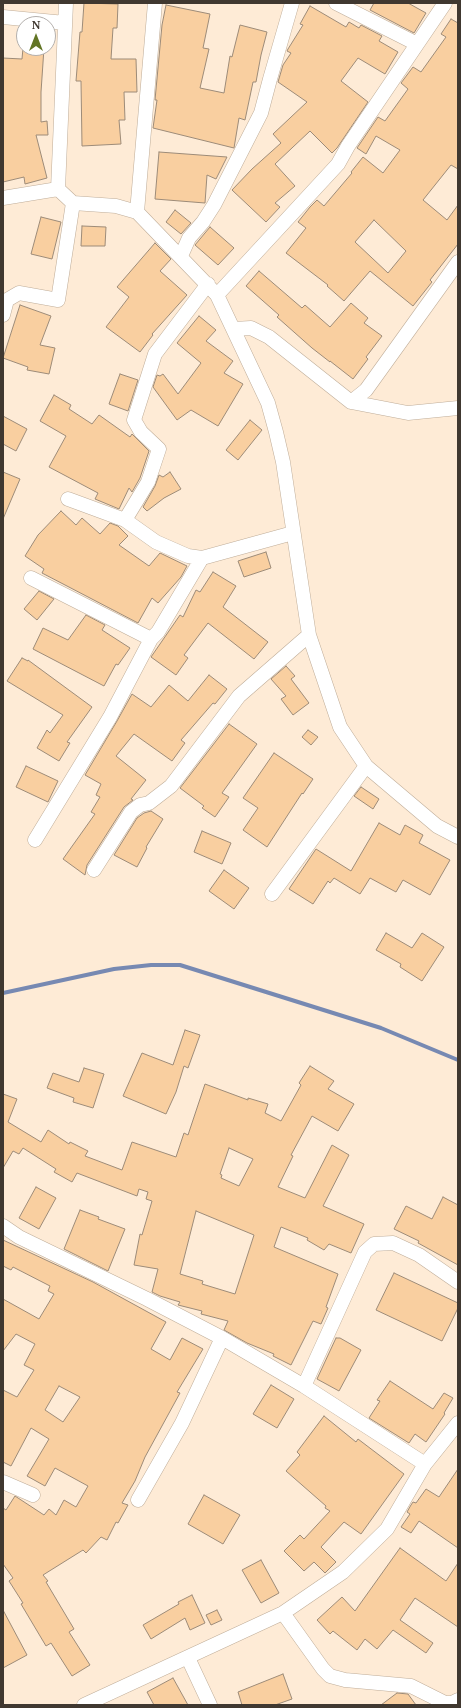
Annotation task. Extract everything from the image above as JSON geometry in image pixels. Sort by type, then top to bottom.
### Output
[{"type":"street","points":[[66,3],[58,189],[73,203],[116,206],[137,212],[217,295],[268,404],[276,432],[294,533],[309,635],[340,727],[366,766],[437,826],[458,837]]},
{"type":"street","points":[[137,212],[155,3]]},
{"type":"street","points":[[181,256],[189,238],[203,222],[214,205],[262,113],[270,79],[292,3]]},
{"type":"street","points":[[336,3],[417,44]]},
{"type":"street","points":[[217,295],[338,164],[348,146],[445,3]]},
{"type":"street","points":[[3,17],[65,23]]},
{"type":"street","points":[[3,198],[58,189]]},
{"type":"street","points":[[3,315],[7,300],[19,293],[58,300],[73,203]]},
{"type":"street","points":[[352,402],[366,390],[458,262]]},
{"type":"street","points":[[125,520],[148,482],[159,449],[140,432],[134,420],[155,354],[208,284]]},
{"type":"street","points":[[234,329],[251,328],[269,337],[352,402],[408,413],[458,408]]},
{"type":"street","points":[[68,499],[125,520],[156,542],[188,556],[202,558],[294,533]]},
{"type":"street","points":[[35,840],[110,717],[151,639],[158,632],[202,558]]},
{"type":"street","points":[[31,578],[151,639]]},
{"type":"street","points":[[94,870],[131,812],[140,805],[150,804],[171,786],[239,696],[309,635]]},
{"type":"street","points":[[272,894],[366,766]]},
{"type":"street","points":[[3,1226],[19,1237],[147,1299],[222,1338],[304,1386],[425,1464]]},
{"type":"street","points":[[304,1386],[365,1252],[374,1244],[393,1243],[419,1255],[458,1282]]},
{"type":"street","points":[[138,1500],[182,1423],[222,1338]]},
{"type":"street","points":[[84,1705],[188,1658],[283,1612],[342,1572],[387,1529],[425,1464],[458,1423]]},
{"type":"street","points":[[3,1482],[33,1496]]},
{"type":"street","points":[[283,1612],[323,1669],[330,1676],[345,1680],[411,1686],[445,1704],[452,1704],[458,1700]]},
{"type":"street","points":[[188,1658],[210,1705]]},
{"type":"building","points":[[84,3],[118,4],[117,28],[113,28],[111,59],[136,59],[137,92],[124,92],[125,120],[119,120],[121,144],[82,146],[81,81],[76,81]]},
{"type":"building","points":[[374,3],[408,3],[426,13],[414,33],[370,10]]},
{"type":"building","points":[[166,5],[210,14],[203,48],[209,49],[200,88],[224,93],[230,56],[232,57],[240,25],[267,32],[256,82],[253,82],[245,120],[239,118],[234,148],[153,128],[157,100],[155,100],[162,25]]},
{"type":"building","points":[[310,6],[346,27],[349,22],[359,28],[361,25],[382,36],[379,41],[398,52],[385,74],[358,58],[341,81],[368,102],[337,148],[332,153],[310,131],[275,164],[295,186],[275,203],[280,207],[266,222],[232,190],[252,169],[281,143],[273,134],[307,102],[278,82],[283,65],[291,53],[287,51],[303,25],[300,24]]},
{"type":"building","points":[[451,19],[458,23],[458,169],[451,165],[423,200],[447,220],[458,205],[458,244],[430,280],[432,282],[413,306],[370,271],[344,301],[327,286],[328,285],[286,253],[306,228],[298,222],[310,207],[317,200],[324,206],[352,173],[351,172],[363,157],[383,173],[400,150],[376,136],[366,154],[357,148],[378,117],[385,121],[408,89],[401,83],[413,67],[421,72],[446,37],[441,34]],"holes":[[[374,220],[406,251],[388,273],[355,242]]]},
{"type":"building","points":[[22,56],[43,56],[41,122],[47,121],[48,135],[36,135],[47,178],[25,184],[24,177],[3,182],[3,58],[22,59]]},
{"type":"building","points":[[159,152],[227,157],[216,179],[207,175],[205,203],[155,199]]},
{"type":"building","points":[[175,210],[191,223],[181,234],[166,222]]},
{"type":"building","points":[[41,217],[61,222],[52,259],[31,254]]},
{"type":"building","points":[[82,226],[106,227],[105,246],[81,246]]},
{"type":"building","points":[[210,227],[234,248],[218,265],[195,245]]},
{"type":"building","points":[[155,243],[171,259],[160,271],[187,295],[152,334],[153,335],[140,352],[106,327],[129,297],[117,287]]},
{"type":"building","points":[[259,271],[302,308],[305,305],[330,327],[351,303],[368,318],[364,323],[382,336],[366,357],[368,359],[353,379],[312,348],[277,317],[279,315],[246,286]]},
{"type":"building","points":[[20,305],[51,316],[40,345],[55,348],[49,374],[27,370],[28,367],[3,358]]},
{"type":"building","points":[[199,316],[216,330],[206,341],[233,361],[224,373],[243,384],[218,426],[191,410],[177,420],[153,387],[157,375],[160,376],[163,374],[178,394],[201,363],[177,343]]},
{"type":"building","points":[[120,374],[138,380],[128,411],[109,404]]},
{"type":"building","points":[[54,395],[71,405],[69,409],[92,424],[99,415],[130,437],[132,434],[149,451],[140,478],[132,492],[129,488],[119,509],[95,499],[98,493],[49,467],[66,436],[40,421]]},
{"type":"building","points":[[3,416],[27,429],[16,451],[3,444]]},
{"type":"building","points":[[250,420],[262,430],[238,460],[226,450]]},
{"type":"building","points":[[3,472],[20,479],[3,519]]},
{"type":"building","points":[[170,472],[181,489],[164,498],[147,511],[143,507],[155,486],[159,475],[163,477]]},
{"type":"building","points":[[61,511],[76,525],[82,518],[100,534],[110,523],[118,526],[128,536],[119,545],[149,566],[160,553],[187,566],[181,577],[158,603],[152,598],[138,623],[42,573],[44,569],[25,556],[38,535]]},
{"type":"building","points":[[266,552],[271,568],[244,577],[238,561]]},
{"type":"building","points":[[213,572],[236,586],[223,607],[268,642],[254,659],[208,623],[184,655],[188,658],[176,675],[151,657],[180,615],[183,617],[196,590],[200,592]]},
{"type":"building","points":[[39,591],[54,599],[37,620],[24,609]]},
{"type":"building","points":[[86,615],[105,625],[102,630],[130,648],[118,665],[116,664],[104,686],[33,649],[43,628],[68,640]]},
{"type":"building","points":[[22,658],[28,660],[92,707],[67,742],[70,743],[59,761],[37,748],[47,730],[50,733],[63,715],[7,681]]},
{"type":"building","points":[[286,666],[295,676],[291,679],[309,703],[293,715],[281,699],[286,696],[271,679]]},
{"type":"building","points":[[209,675],[227,689],[181,740],[185,743],[172,761],[134,734],[116,756],[146,780],[131,799],[133,800],[124,807],[87,865],[85,875],[63,859],[95,814],[91,812],[100,797],[96,795],[101,784],[85,775],[132,694],[151,707],[169,685],[188,701]]},
{"type":"building","points":[[229,724],[257,744],[222,793],[229,797],[215,817],[202,808],[204,806],[180,788]]},
{"type":"building","points":[[308,730],[318,737],[311,745],[302,737]]},
{"type":"building","points":[[274,753],[313,779],[303,794],[302,793],[267,847],[243,830],[258,808],[243,798]]},
{"type":"building","points":[[26,766],[58,781],[48,802],[16,787]]},
{"type":"building","points":[[361,787],[379,799],[373,809],[354,796]]},
{"type":"building","points":[[151,811],[163,819],[146,847],[147,848],[137,867],[114,855],[137,818],[144,813]]},
{"type":"building","points":[[379,823],[400,835],[405,825],[423,835],[419,843],[450,860],[430,895],[403,880],[396,892],[370,878],[360,894],[334,878],[330,883],[328,881],[313,904],[289,889],[316,849],[351,871]]},
{"type":"building","points":[[202,831],[231,843],[222,864],[194,852]]},
{"type":"building","points":[[224,870],[249,888],[234,909],[209,891]]},
{"type":"building","points":[[386,933],[412,948],[422,933],[444,947],[422,981],[400,967],[401,964],[376,950]]},
{"type":"building","points":[[185,1030],[200,1035],[188,1068],[184,1066],[176,1092],[166,1114],[123,1096],[142,1053],[173,1065]]},
{"type":"building","points":[[310,1066],[334,1081],[328,1089],[354,1104],[338,1131],[312,1116],[291,1155],[293,1156],[278,1187],[305,1198],[332,1145],[349,1155],[323,1206],[364,1224],[351,1253],[329,1244],[324,1250],[307,1240],[308,1238],[281,1227],[274,1247],[338,1274],[326,1307],[328,1308],[321,1324],[313,1321],[291,1365],[273,1356],[274,1354],[247,1343],[224,1330],[228,1321],[201,1314],[202,1311],[178,1305],[180,1302],[152,1292],[158,1269],[134,1265],[140,1234],[142,1235],[152,1201],[146,1199],[148,1192],[139,1189],[137,1196],[77,1173],[72,1182],[54,1172],[56,1169],[23,1148],[19,1154],[13,1151],[3,1168],[3,1094],[17,1099],[8,1122],[41,1142],[48,1130],[69,1144],[70,1142],[88,1151],[85,1156],[122,1170],[132,1142],[176,1157],[184,1133],[188,1135],[205,1084],[248,1100],[248,1098],[268,1104],[265,1113],[281,1121],[301,1085],[299,1083]],"holes":[[[229,1148],[253,1159],[239,1186],[221,1178],[222,1175],[220,1174]],[[196,1211],[254,1235],[235,1294],[202,1284],[203,1281],[180,1274]]]},
{"type":"building","points":[[84,1068],[104,1074],[93,1108],[73,1102],[74,1098],[47,1088],[53,1073],[79,1082]]},
{"type":"building","points":[[36,1187],[56,1198],[39,1229],[19,1218]]},
{"type":"building","points":[[443,1197],[458,1205],[458,1265],[418,1243],[419,1241],[394,1229],[406,1206],[432,1219]]},
{"type":"building","points":[[80,1210],[99,1217],[98,1219],[125,1229],[108,1271],[64,1249]]},
{"type":"building","points":[[3,1240],[93,1282],[166,1322],[151,1349],[170,1360],[182,1338],[203,1349],[177,1392],[180,1393],[145,1457],[135,1481],[122,1503],[128,1505],[118,1523],[116,1522],[107,1540],[101,1537],[86,1553],[83,1550],[43,1575],[48,1581],[46,1582],[74,1629],[69,1632],[90,1665],[72,1676],[51,1643],[46,1646],[21,1604],[23,1603],[9,1581],[13,1578],[3,1564],[3,1508],[6,1510],[15,1496],[44,1515],[49,1509],[56,1515],[64,1500],[76,1507],[88,1486],[55,1468],[45,1486],[27,1476],[49,1439],[31,1428],[11,1466],[3,1462],[3,1390],[17,1397],[34,1370],[24,1365],[35,1344],[16,1334],[3,1351],[3,1299],[39,1319],[54,1294],[48,1291],[50,1286],[13,1267],[11,1270],[3,1266]],"holes":[[[59,1386],[80,1397],[63,1422],[45,1410]]]},
{"type":"building","points":[[394,1273],[458,1303],[458,1308],[442,1341],[376,1310]]},
{"type":"building","points":[[336,1338],[340,1338],[361,1350],[339,1391],[317,1379]]},
{"type":"building","points":[[390,1381],[433,1409],[444,1393],[453,1398],[444,1413],[445,1414],[426,1442],[415,1434],[409,1443],[369,1418],[380,1401],[377,1400]]},
{"type":"building","points":[[271,1385],[294,1399],[277,1428],[253,1414]]},
{"type":"building","points":[[324,1416],[356,1442],[358,1439],[404,1474],[361,1534],[344,1522],[321,1547],[336,1562],[325,1573],[314,1562],[304,1571],[284,1551],[300,1535],[304,1539],[330,1511],[286,1471],[300,1455],[297,1452]]},
{"type":"building","points":[[458,1469],[458,1548],[419,1521],[411,1533],[401,1527],[410,1514],[407,1512],[413,1502],[416,1503],[426,1489],[439,1497]]},
{"type":"building","points":[[204,1495],[240,1515],[223,1544],[188,1524]]},
{"type":"building","points":[[400,1548],[446,1581],[458,1563],[458,1627],[415,1598],[400,1620],[433,1643],[426,1653],[393,1630],[377,1649],[365,1639],[357,1650],[333,1631],[330,1634],[317,1620],[342,1597],[355,1611]]},
{"type":"building","points":[[261,1560],[279,1593],[261,1603],[242,1570]]},
{"type":"building","points":[[192,1595],[205,1623],[190,1630],[185,1618],[151,1639],[143,1625],[179,1604],[178,1602]]},
{"type":"building","points":[[3,1610],[27,1655],[3,1668]]},
{"type":"building","points":[[217,1610],[222,1620],[211,1625],[206,1615]]},
{"type":"building","points":[[283,1674],[292,1699],[275,1705],[242,1705],[238,1692]]},
{"type":"building","points":[[173,1678],[188,1705],[154,1705],[147,1692]]},
{"type":"building","points":[[397,1693],[408,1694],[416,1705],[381,1705]]},
{"type":"waterway","points":[[3,993],[114,969],[151,965],[180,965],[381,1028],[458,1060]]}]
